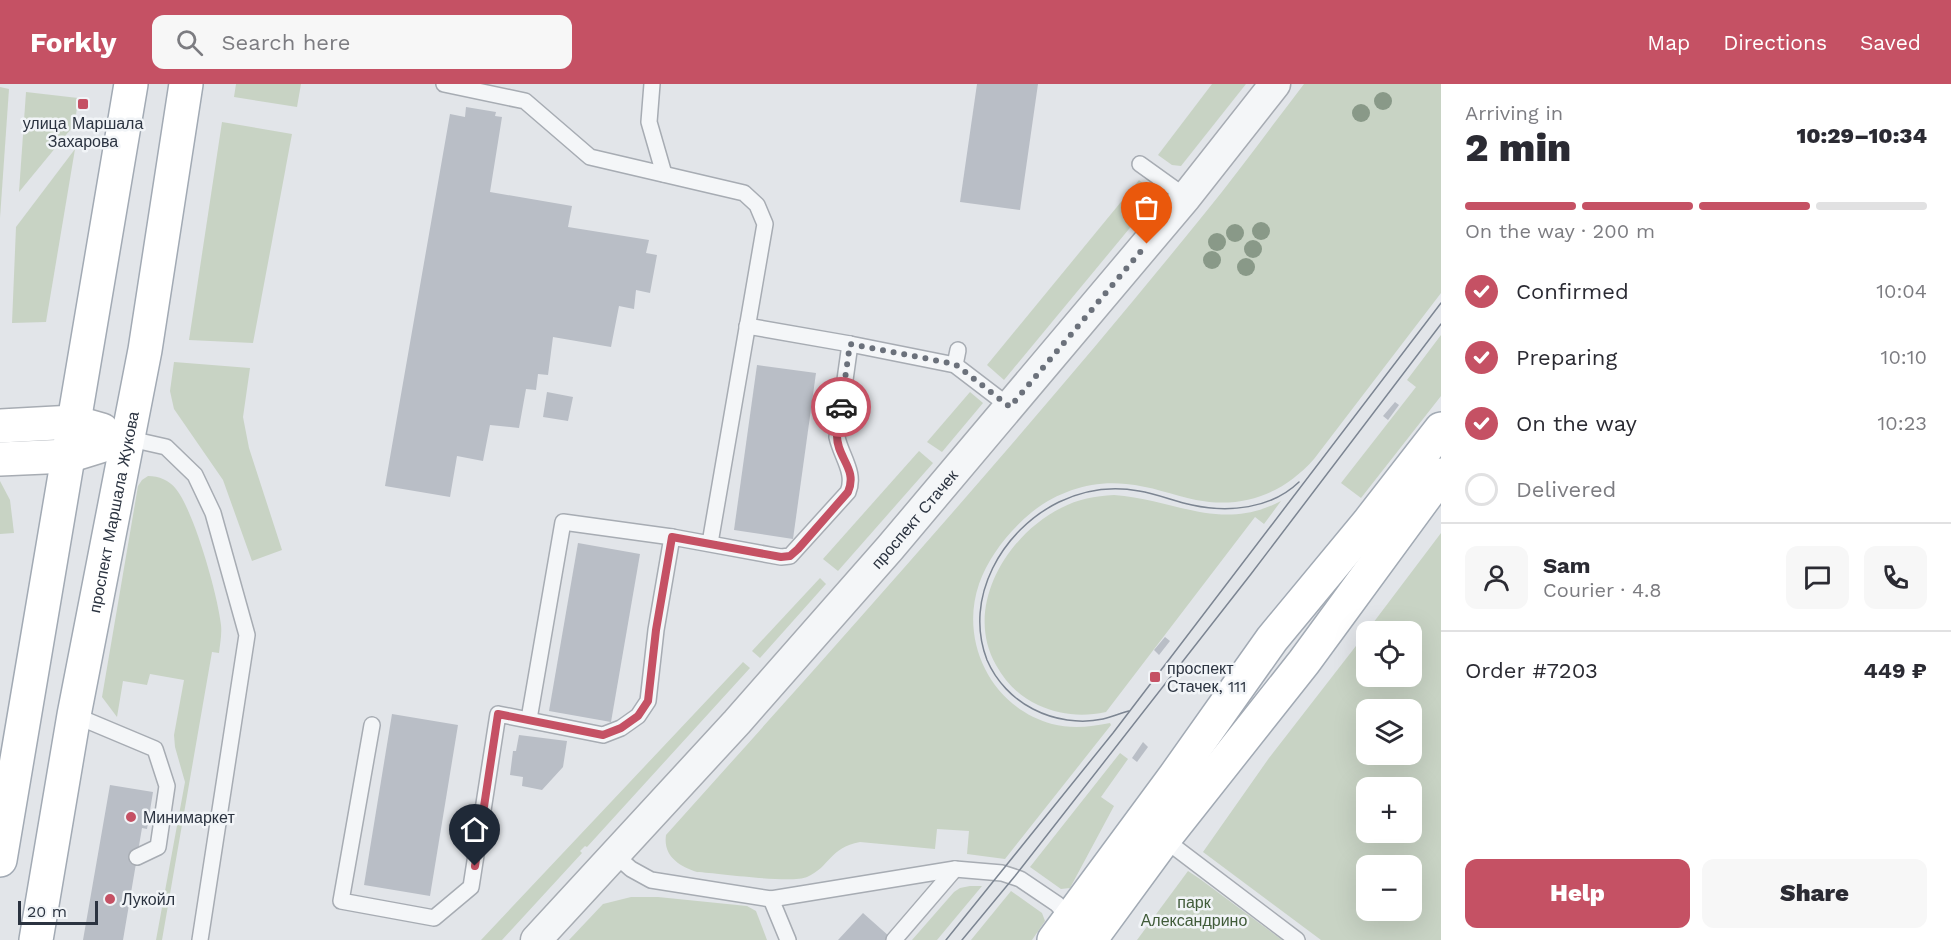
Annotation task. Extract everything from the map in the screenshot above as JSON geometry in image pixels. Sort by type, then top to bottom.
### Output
[{"type":"main road","points":[[0,860],[131,84]]},
{"type":"main road","name":"проспект Маршала Жукова","points":[[36,940],[74,715],[126,438],[145,350],[186,84]]},
{"type":"main road","points":[[0,426],[74,422],[126,438]]},
{"type":"main road","points":[[1071,933],[1272,639],[1375,514],[1441,429]]},
{"type":"main road","points":[[0,459],[68,456],[126,438]]},
{"type":"main road","points":[[1071,933],[1164,839],[1305,662],[1441,475]]},
{"type":"street","name":"проспект Стачек","points":[[536,940],[736,722],[875,565],[1186,197],[1275,84]]},
{"type":"lane","points":[[444,84],[485,88],[525,101],[590,157],[744,193],[757,206],[765,224],[710,543]]},
{"type":"lane","points":[[652,84],[649,122],[664,174]]},
{"type":"lane","points":[[1140,164],[1186,197]]},
{"type":"lane","points":[[747,326],[850,344],[956,357],[1010,407]]},
{"type":"lane","points":[[529,719],[564,522],[710,543],[781,557],[790,556],[848,492],[852,483],[851,473],[840,450],[837,437],[850,344]]},
{"type":"lane","points":[[126,438],[166,447],[195,475],[213,513],[247,635],[200,940]]},
{"type":"lane","points":[[372,725],[341,901],[434,918],[471,887],[498,714],[603,735],[621,728],[638,716],[648,701],[656,630],[672,537]]},
{"type":"lane","points":[[74,715],[155,749],[167,786],[158,847],[137,857]]},
{"type":"lane","points":[[1164,839],[1297,940]]},
{"type":"lane","points":[[614,854],[631,869],[651,880],[771,899],[955,869],[1002,873],[1015,876],[1057,904],[1071,933]]},
{"type":"lane","points":[[894,940],[955,869]]},
{"type":"lane","points":[[771,899],[788,940]]},
{"type":"green space","points":[[236,84],[301,84],[297,107],[234,97]]},
{"type":"green space","points":[[1212,84],[1246,84],[1181,166],[1172,165],[1158,155]]},
{"type":"green space","points":[[1304,84],[1441,84],[1441,293],[1314,459],[1302,471],[1275,490],[1246,500],[1213,502],[1135,485],[1114,483],[1089,486],[1064,493],[1042,505],[1024,519],[1001,545],[983,574],[974,606],[977,650],[985,670],[1012,704],[1031,716],[1066,727],[1110,723],[1111,725],[1005,859],[967,854],[969,831],[937,829],[935,849],[860,842],[842,849],[815,873],[799,879],[771,879],[697,872],[678,863],[667,849],[666,835],[1074,372],[1205,213]]},
{"type":"green space","points":[[0,87],[9,89],[0,218]]},
{"type":"green space","points":[[26,92],[78,98],[75,124],[19,192]]},
{"type":"green space","points":[[222,122],[292,134],[253,343],[189,340]]},
{"type":"green space","points":[[75,149],[46,322],[12,323],[16,227]]},
{"type":"green space","points":[[1139,180],[1152,192],[1153,200],[1004,380],[987,365]]},
{"type":"green space","points":[[1441,335],[1441,396],[1361,498],[1341,483],[1416,387],[1407,380]]},
{"type":"green space","points":[[174,362],[250,368],[243,417],[249,448],[282,550],[252,561],[223,480],[174,409],[170,391]]},
{"type":"green space","points":[[970,392],[983,403],[942,452],[927,442]]},
{"type":"green space","points":[[919,451],[933,463],[838,571],[823,559]]},
{"type":"green space","points":[[148,476],[167,481],[183,500],[204,554],[221,628],[219,653],[212,652],[162,940],[156,940],[185,782],[174,735],[184,680],[150,674],[147,685],[123,681],[117,717],[102,697],[138,486]]},
{"type":"green space","points":[[0,481],[10,500],[14,533],[0,534]]},
{"type":"green space","points":[[1114,495],[1217,514],[1238,514],[1259,510],[1281,501],[1264,524],[1255,517],[1106,712],[1080,715],[1055,711],[1031,702],[1019,694],[1004,678],[996,665],[987,643],[985,620],[988,597],[996,575],[1008,554],[1041,520],[1074,502]]},
{"type":"green space","points":[[1441,533],[1441,940],[1321,940],[1203,852],[1269,758],[1356,646],[1356,687],[1422,687],[1422,621],[1375,621]]},
{"type":"green space","points":[[820,578],[826,584],[760,658],[752,651]]},
{"type":"green space","points":[[743,662],[750,668],[587,847],[585,846],[580,851],[582,853],[502,940],[481,940]]},
{"type":"green space","points":[[1120,753],[1128,759],[1101,797],[1114,806],[1070,888],[1061,889],[1030,867]]},
{"type":"green space","name":"парк Александрино","points":[[1188,871],[1200,879],[1282,940],[1137,940]]},
{"type":"green space","points":[[970,886],[982,886],[937,940],[912,940],[954,892]]},
{"type":"green space","points":[[1011,891],[1042,913],[1045,921],[1032,940],[971,940]]},
{"type":"green space","points":[[631,897],[658,897],[747,906],[756,911],[767,940],[569,940],[603,904]]},
{"type":"building","points":[[977,84],[1038,84],[1020,210],[960,202]]},
{"type":"building","points":[[466,107],[496,112],[495,116],[502,117],[490,192],[572,206],[568,227],[649,240],[646,253],[657,255],[650,293],[636,290],[634,309],[619,306],[611,347],[553,337],[548,375],[538,374],[536,390],[526,389],[519,428],[490,425],[483,461],[457,456],[450,497],[385,486],[450,114],[465,117]]},
{"type":"building","points":[[757,365],[816,373],[793,539],[734,530]]},
{"type":"building","points":[[547,392],[573,397],[568,421],[543,417]]},
{"type":"building","points":[[1395,402],[1399,405],[1388,420],[1383,416]]},
{"type":"building","points":[[578,543],[640,554],[611,722],[549,711]]},
{"type":"building","points":[[1165,637],[1170,641],[1159,655],[1154,650]]},
{"type":"building","points":[[392,714],[458,725],[430,896],[364,885]]},
{"type":"building","points":[[519,735],[567,741],[563,767],[542,790],[522,786],[523,777],[510,775],[513,751],[516,751]]},
{"type":"building","points":[[1143,742],[1148,747],[1137,762],[1132,758]]},
{"type":"building","name":"Лукойл","points":[[110,785],[153,792],[147,829],[142,828],[123,940],[83,940]]},
{"type":"building","points":[[863,913],[890,937],[888,940],[838,940]]},
{"type":"tram line","points":[[946,940],[1113,733],[1441,303]]},
{"type":"tram line","points":[[962,940],[1015,876],[1251,574],[1441,324]]},
{"type":"tram line","points":[[1129,711],[1094,720],[1076,721],[1058,718],[1026,705],[1000,682],[987,660],[981,637],[980,613],[984,590],[1005,548],[1020,530],[1039,514],[1059,502],[1088,492],[1108,489],[1129,490],[1192,505],[1220,509],[1248,507],[1262,503],[1276,498],[1299,482]]},
{"type":"way so far","points":[[841,407],[850,344],[955,364],[1010,407],[1147,244]]},
{"type":"place","name":"улица Маршала Захарова","points":[[83,104]]},
{"type":"place","name":"проспект Стачек, 111","points":[[1155,677]]},
{"type":"place","name":"Минимаркет","points":[[131,817]]},
{"type":"place","name":"Лукойл","points":[[110,899]]},
{"type":"route","points":[[475,866],[498,714],[603,735],[621,728],[638,716],[648,701],[656,630],[672,537],[781,557],[790,556],[848,492],[852,483],[851,473],[840,450],[837,437],[841,407]]}]
